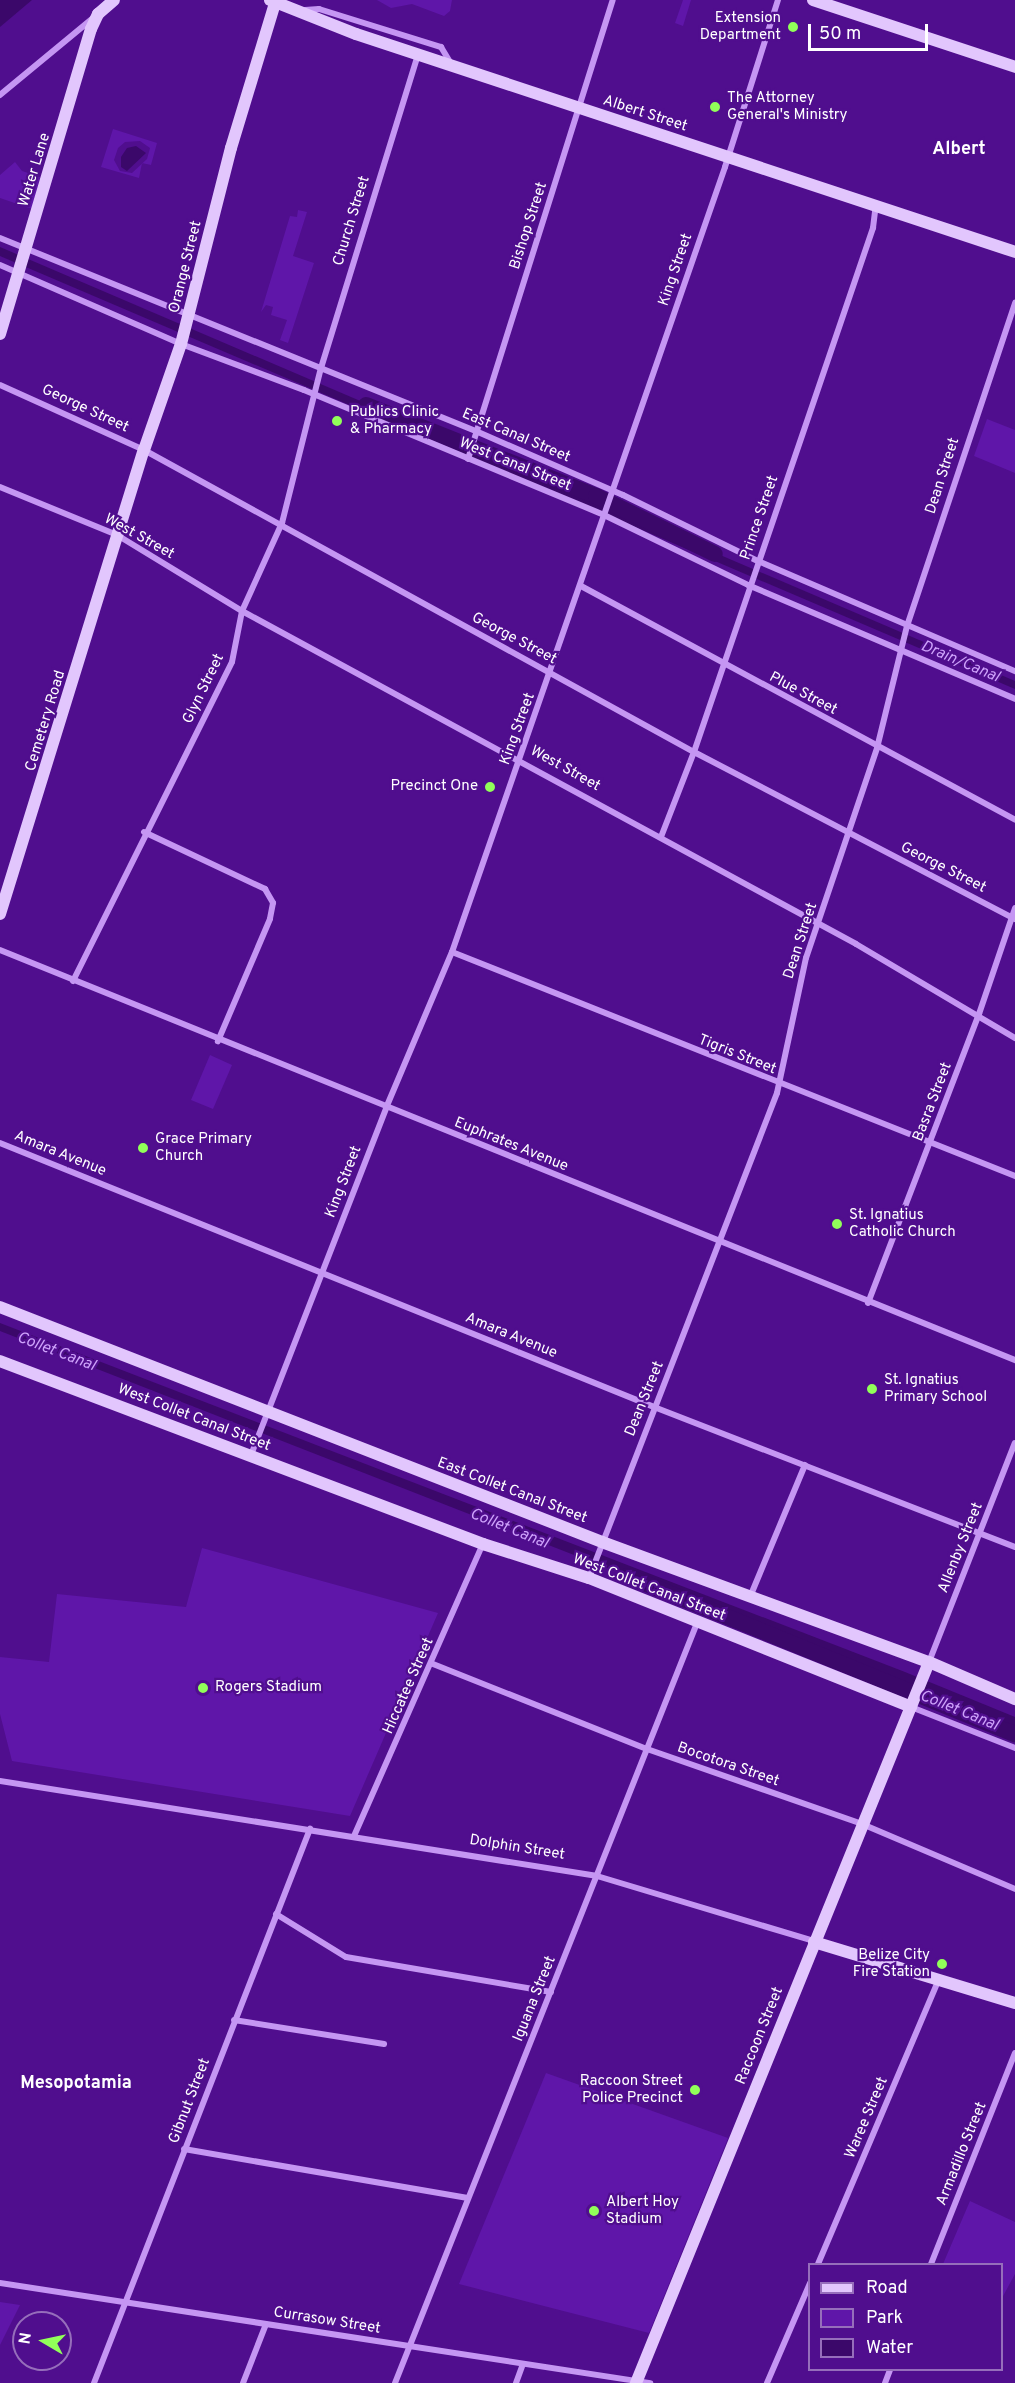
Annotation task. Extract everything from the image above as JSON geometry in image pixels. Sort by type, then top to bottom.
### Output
[{"type":"street","points":[[0,95],[114,0]]},
{"type":"street","name":"Bishop Street","points":[[468,459],[613,0]]},
{"type":"street","name":"King Street","points":[[251,1455],[264,1416],[386,1108],[452,952],[581,586],[728,156],[778,0]]},
{"type":"street","points":[[813,0],[1015,67]]},
{"type":"street","name":"Albert Street","points":[[272,1],[453,67],[1015,252]]},
{"type":"street","name":"Orange Street","points":[[117,535],[184,331],[272,1]]},
{"type":"street","points":[[295,11],[319,9],[441,47],[453,67]]},
{"type":"street","name":"Water Lane","points":[[0,334],[98,14]]},
{"type":"street","name":"Church Street","points":[[315,394],[321,368],[418,55]]},
{"type":"street","name":"Prince Street","points":[[661,837],[694,752],[748,585],[873,228],[876,205]]},
{"type":"street","name":"East Canal Street","points":[[0,238],[22,261],[184,331],[321,368],[478,432],[758,561],[1015,671]]},
{"type":"street","name":"West Canal Street","points":[[0,265],[22,261],[184,331],[315,394],[604,514],[748,585],[1015,699]]},
{"type":"street","name":"Dean Street","points":[[590,1574],[779,1084],[798,986],[877,748],[907,626],[1015,303]]},
{"type":"street","name":"George Street","points":[[0,385],[144,450],[282,523],[415,601],[551,671],[694,752],[1014,918]]},
{"type":"street","name":"Glyn Street","points":[[73,981],[144,832],[232,662],[242,611],[282,523],[315,394]]},
{"type":"street","name":"West Street","points":[[0,487],[117,535],[242,611],[520,758],[979,1014],[1015,1038]]},
{"type":"street","name":"Cemetery Road","points":[[0,914],[117,535]]},
{"type":"street","name":"Plue Street","points":[[581,586],[723,665],[1015,820]]},
{"type":"street","points":[[144,832],[265,889],[273,903],[272,911],[218,1041]]},
{"type":"street","name":"Basra Street","points":[[867,1303],[979,1014],[1014,918],[1015,908]]},
{"type":"street","name":"Euphrates Avenue","points":[[0,950],[218,1041],[719,1241],[867,1303],[1015,1360]]},
{"type":"street","name":"Tigris Street","points":[[452,952],[929,1145],[1015,1176]]},
{"type":"street","name":"Amara Avenue","points":[[0,1143],[654,1407],[1015,1548]]},
{"type":"street","name":"East Collet Canal Street","points":[[0,1307],[264,1416],[600,1548],[750,1597],[1015,1699]]},
{"type":"street","name":"West Collet Canal Street","points":[[0,1361],[483,1544],[590,1574],[697,1623],[913,1703],[1015,1748]]},
{"type":"street","name":"Allenby Street","points":[[927,1666],[1015,1443]]},
{"type":"street","points":[[750,1597],[804,1465]]},
{"type":"street","name":"Hiccatee Street","points":[[354,1836],[433,1664],[483,1544]]},
{"type":"street","name":"Iguana Street","points":[[395,2383],[697,1623]]},
{"type":"street","name":"Bocotora Street","points":[[433,1664],[647,1749],[862,1824],[1015,1889]]},
{"type":"street","name":"Raccoon Street","points":[[636,2382],[927,1666]]},
{"type":"street","name":"Dolphin Street","points":[[0,1781],[597,1876],[1015,2003]]},
{"type":"street","name":"Gibnut Street","points":[[94,2383],[310,1829]]},
{"type":"street","points":[[276,1914],[346,1958],[551,1992]]},
{"type":"street","name":"Waree Street","points":[[819,2263],[938,1981]]},
{"type":"street","points":[[234,2020],[384,2044]]},
{"type":"street","name":"Armadillo Street","points":[[933,2263],[1015,2053]]},
{"type":"street","points":[[184,2149],[468,2198]]},
{"type":"street","name":"Currasow Street","points":[[0,2283],[650,2383]]},
{"type":"street","points":[[767,2383],[808,2288]]},
{"type":"street","points":[[243,2383],[266,2324]]},
{"type":"street","points":[[516,2383],[523,2364]]},
{"type":"green space","points":[[377,0],[452,0],[450,11],[444,16],[412,4],[391,8]]},
{"type":"green space","points":[[683,0],[691,0],[683,26],[675,23]]},
{"type":"green space","points":[[113,129],[157,143],[151,165],[143,163],[147,159],[150,148],[140,141],[125,142],[118,148],[114,160],[120,171],[132,173],[142,164],[139,178],[101,167]]},
{"type":"green space","points":[[15,162],[22,171],[40,177],[32,209],[0,198],[0,175]]},
{"type":"green space","points":[[298,210],[307,212],[293,256],[314,263],[288,343],[280,340],[287,320],[271,315],[273,307],[266,305],[261,312],[290,216],[297,217]]},
{"type":"green space","points":[[987,419],[1015,430],[1015,473],[974,456]]},
{"type":"green space","points":[[210,1055],[232,1065],[213,1109],[191,1100]]},
{"type":"green space","name":"Rogers Stadium","points":[[202,1548],[438,1613],[350,1816],[12,1761],[0,1714],[0,1657],[49,1662],[57,1594],[186,1607]]},
{"type":"green space","name":"Albert Hoy Stadium","points":[[546,2073],[728,2138],[649,2333],[459,2284]]},
{"type":"green space","points":[[970,2201],[1015,2222],[1015,2274],[1003,2296],[1003,2263],[943,2263]]},
{"type":"green space","points":[[0,2302],[20,2305],[17,2311],[12,2311],[12,2321],[0,2345]]},
{"type":"water","points":[[0,0],[32,0],[0,27]]},
{"type":"water","points":[[136,146],[146,153],[127,171],[121,167],[121,157],[127,148]]},
{"type":"water","name":"Drain/Canal","points":[[0,247],[1015,681],[1015,689],[0,256]]},
{"type":"water","points":[[0,1323],[905,1672],[1015,1717],[1015,1727],[0,1331]]},
{"type":"waterway","points":[[366,405],[596,496],[715,554]]},
{"type":"waterway","name":"Collet Canal","points":[[627,1576],[1015,1734]]},
{"type":"place","name":"Extension Department","points":[[793,27]]},
{"type":"place","name":"The Attorney General's Ministry","points":[[715,107]]},
{"type":"place","name":"Publics Clinic & Pharmacy","points":[[337,421]]},
{"type":"place","name":"Precinct One","points":[[490,787]]},
{"type":"place","name":"Grace Primary Church","points":[[143,1148]]},
{"type":"place","name":"St. Ignatius Catholic Church","points":[[837,1224]]},
{"type":"place","name":"St. Ignatius Primary School","points":[[872,1389]]},
{"type":"place","name":"Rogers Stadium","points":[[203,1688]]},
{"type":"place","name":"Belize City Fire Station","points":[[942,1964]]},
{"type":"place","name":"Raccoon Street Police Precinct","points":[[695,2090]]},
{"type":"place","name":"Albert Hoy Stadium","points":[[594,2211]]},
{"type":"district","name":"Albert","points":[[959,150]]},
{"type":"district","name":"Mesopotamia","points":[[76,2084]]}]
